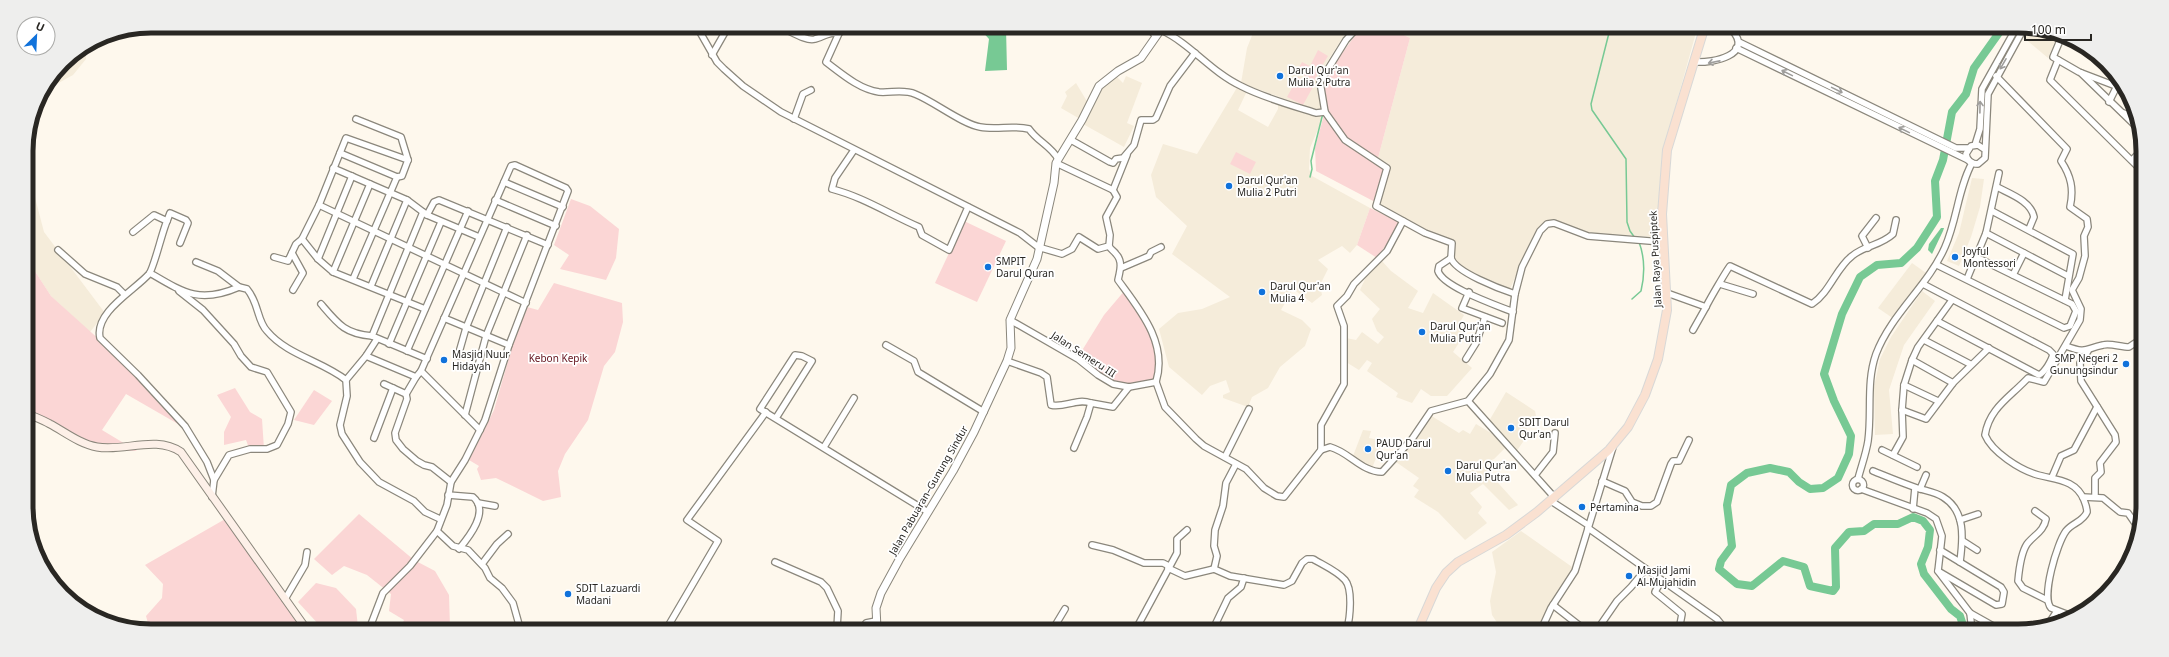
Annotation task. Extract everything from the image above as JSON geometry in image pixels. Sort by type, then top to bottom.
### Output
[{"type":"main road","name":"Jalan Raya Puspiptek","points":[[1421,624],[1436,588],[1450,568],[1509,533],[1553,499],[1614,446],[1634,417],[1654,372],[1665,330],[1667,293],[1662,242],[1662,214],[1667,150],[1703,33]]},
{"type":"main road","points":[[33,416],[49,423],[79,441],[96,447],[107,448],[155,444],[171,446],[186,458],[303,624]]},
{"type":"street","points":[[700,33],[712,55],[724,69],[743,86],[794,119],[1020,233],[1038,247],[1062,254],[1072,249],[1079,237],[1098,249],[1109,246]]},
{"type":"street","points":[[712,55],[725,33]]},
{"type":"street","points":[[796,33],[806,39],[815,39],[829,33]]},
{"type":"street","points":[[837,33],[826,62],[849,79],[877,92],[914,93],[976,126],[1000,129],[1022,127],[1029,129],[1035,138],[1054,151],[1057,161],[1113,190],[1117,197],[1106,217],[1110,235],[1109,246]]},
{"type":"street","name":"Jalan Pabuaran–Gunung Sindur","points":[[876,624],[876,608],[881,593],[953,471],[984,412],[1007,361],[1011,348],[1010,320],[1032,274],[1053,190],[1057,161],[1071,140],[1099,86],[1118,71],[1141,58],[1158,33]]},
{"type":"street","points":[[1161,33],[1178,40],[1215,70],[1241,86],[1316,113],[1323,112]]},
{"type":"street","points":[[1352,33],[1346,40],[1320,82],[1323,112],[1345,140],[1387,168],[1376,206],[1429,235],[1452,243],[1452,263],[1460,270],[1515,294]]},
{"type":"street","points":[[1695,62],[1707,63],[1720,61],[1732,54],[1737,45],[1738,38],[1734,33]]},
{"type":"street","points":[[1954,150],[1969,148],[1975,145],[1980,129],[1982,89],[2013,33]]},
{"type":"street","points":[[1737,45],[1954,150],[1970,161],[1978,164],[1984,161],[1986,155],[1984,149],[1987,129],[1988,94],[1996,76],[2021,33]]},
{"type":"street","points":[[2060,41],[2053,56],[2058,60],[2079,72],[2115,85]]},
{"type":"street","points":[[1113,190],[1128,153],[1134,145],[1140,120],[1153,120],[1156,118],[1170,86],[1195,53]]},
{"type":"street","points":[[2058,60],[2050,80],[2136,165]]},
{"type":"street","points":[[2079,72],[2133,123]]},
{"type":"street","points":[[1996,76],[2067,149],[2061,161],[2070,176],[2072,196],[2070,207],[2087,219],[2088,227],[2084,236],[2085,256],[2078,278],[2072,290],[2081,309],[2080,320],[2044,382],[2028,378],[1997,407],[1988,421],[1985,435],[1994,448],[2013,462],[2035,474],[2052,477],[2075,486],[2083,497],[2087,512],[2083,518],[2066,531],[2056,549],[2047,600],[2048,605],[2057,611],[2066,614]]},
{"type":"street","points":[[2109,102],[2117,88]]},
{"type":"street","points":[[794,119],[803,94],[811,90]]},
{"type":"street","points":[[2121,112],[2131,116]]},
{"type":"street","points":[[340,153],[397,177],[402,176],[408,160],[401,137],[356,119]]},
{"type":"street","points":[[274,257],[286,262],[288,261],[296,244],[302,239],[319,205],[345,139],[350,138],[408,160]]},
{"type":"street","points":[[1071,140],[1113,163],[1128,153]]},
{"type":"street","points":[[1975,145],[1984,149]]},
{"type":"street","points":[[1969,148],[1966,154],[1970,161],[1954,225],[1937,264],[1888,331],[1876,354],[1870,382],[1868,441],[1858,479],[1863,482],[1861,489],[1927,513],[1936,519],[1942,536],[1938,571],[1970,613],[1990,624]]},
{"type":"street","points":[[854,150],[836,178],[832,189],[867,200],[890,214],[919,227],[922,235],[949,250],[968,207]]},
{"type":"street","points":[[2132,160],[2136,156]]},
{"type":"street","points":[[371,624],[383,593],[410,566],[437,531],[440,519],[447,505],[451,482],[465,460],[486,420],[509,345],[556,226],[568,191],[566,188],[515,165],[511,166],[427,360],[421,372],[416,377],[406,394]]},
{"type":"street","points":[[333,168],[391,192],[407,200],[425,214],[479,237]]},
{"type":"street","points":[[1967,280],[1986,233],[1992,211],[1999,173]]},
{"type":"street","points":[[318,259],[352,176]]},
{"type":"street","points":[[353,279],[397,177]]},
{"type":"street","points":[[504,182],[562,207]]},
{"type":"street","points":[[333,272],[370,184]]},
{"type":"street","points":[[1997,187],[2022,201],[2032,211],[2034,217],[2029,229]]},
{"type":"street","points":[[371,286],[407,200]]},
{"type":"street","points":[[440,519],[425,512],[414,500],[379,482],[360,462],[342,434],[340,425],[347,396],[346,380],[366,356],[375,337],[389,294],[407,248],[425,214],[434,202],[437,200],[468,211],[548,245]]},
{"type":"street","points":[[495,200],[556,226]]},
{"type":"street","points":[[319,205],[374,230],[426,257],[526,303]]},
{"type":"street","points":[[408,351],[468,211]]},
{"type":"street","points":[[1992,211],[2029,229],[2073,254],[2065,300]]},
{"type":"street","points":[[180,243],[188,223],[186,220],[170,213],[150,273],[124,294],[100,326],[100,338],[138,375],[185,426],[207,462],[214,480]]},
{"type":"street","points":[[133,232],[154,215],[167,221]]},
{"type":"street","points":[[1868,248],[1862,236],[1876,218]]},
{"type":"street","points":[[1693,330],[1720,284],[1727,268],[1732,267],[1812,304],[1850,258],[1858,252],[1881,244],[1893,234],[1896,220]]},
{"type":"street","points":[[1322,450],[1321,425],[1344,384],[1344,331],[1337,306],[1347,296],[1354,284],[1386,251],[1403,221]]},
{"type":"street","points":[[389,344],[441,222]]},
{"type":"street","points":[[1109,246],[1117,254],[1121,268],[1118,280],[1145,317],[1156,342],[1160,357],[1156,382],[1165,407],[1204,446],[1246,469],[1264,488],[1277,496],[1284,497],[1322,450],[1330,447],[1338,449],[1366,468],[1382,472],[1412,439],[1431,411],[1468,401],[1490,374],[1507,345],[1510,335],[1515,294],[1525,261],[1540,231],[1547,224],[1554,223],[1588,236],[1662,242]]},
{"type":"street","points":[[458,356],[466,328],[507,227]]},
{"type":"street","points":[[1986,233],[2068,276]]},
{"type":"street","points":[[465,415],[486,336],[527,236]]},
{"type":"street","points":[[302,239],[318,259],[333,272],[425,309]]},
{"type":"street","points":[[1121,268],[1149,256],[1151,252],[1161,247]]},
{"type":"street","points":[[58,250],[85,274],[117,287],[124,294]]},
{"type":"street","points":[[292,253],[303,273],[293,290]]},
{"type":"street","points":[[2013,275],[2024,253]]},
{"type":"street","points":[[1937,264],[2065,328],[2072,322],[2076,311],[2072,304],[1976,257]]},
{"type":"street","points":[[1451,258],[1439,266],[1439,274],[1446,281],[1513,312]]},
{"type":"street","points":[[196,262],[218,271],[239,287],[247,289],[252,295],[258,308],[263,326],[267,332],[286,348],[346,380]]},
{"type":"street","points":[[150,273],[179,290],[192,295],[220,294],[239,287]]},
{"type":"street","points":[[1720,284],[1753,294]]},
{"type":"street","points":[[1922,284],[2049,350],[2053,356],[2042,374],[2039,375],[1937,321]]},
{"type":"street","points":[[179,290],[203,310],[234,344],[241,356],[251,368],[267,372],[291,412],[288,424],[277,445],[267,448],[250,449],[229,455],[214,480],[212,497]]},
{"type":"street","points":[[1469,292],[1462,308],[1502,323]]},
{"type":"street","points":[[1667,293],[1706,307]]},
{"type":"street","points":[[1893,455],[1901,442],[1904,431],[1902,410],[1904,385],[1912,360],[1952,300]]},
{"type":"street","points":[[321,304],[347,331],[375,337],[427,360]]},
{"type":"street","points":[[1466,359],[1476,343],[1485,317]]},
{"type":"street","points":[[444,318],[509,345]]},
{"type":"street","name":"Jalan Semeru III","points":[[1010,320],[1078,359],[1105,380],[1120,386],[1129,387],[1156,382]]},
{"type":"street","points":[[1924,340],[1970,364]]},
{"type":"street","points":[[2066,346],[2078,351],[2088,351],[2104,344],[2129,347],[2136,343]]},
{"type":"street","points":[[886,345],[914,362],[918,372],[984,412]]},
{"type":"street","points":[[1902,410],[1925,419],[1970,364],[1989,348]]},
{"type":"street","points":[[2088,351],[2080,363],[2081,381],[2115,435],[2116,442],[2100,463],[2101,472],[2095,478],[2095,496]]},
{"type":"street","points":[[776,418],[812,361],[802,356],[795,355],[760,409],[928,512]]},
{"type":"street","points":[[366,356],[416,377]]},
{"type":"street","points":[[1912,360],[1953,383]]},
{"type":"street","points":[[1007,361],[1042,373],[1047,377],[1051,404],[1059,406],[1082,400],[1108,408],[1113,407],[1129,387]]},
{"type":"street","points":[[421,372],[480,430]]},
{"type":"street","points":[[384,384],[406,394],[408,399],[395,433],[396,440],[403,449],[417,461],[432,467],[451,482]]},
{"type":"street","points":[[1904,385],[1938,402]]},
{"type":"street","points":[[374,438],[393,388]]},
{"type":"street","points":[[824,447],[854,398]]},
{"type":"street","points":[[1468,401],[1535,475],[1553,499],[1588,527],[1661,581],[1717,619],[1721,624]]},
{"type":"street","points":[[1074,448],[1087,417],[1091,402]]},
{"type":"street","points":[[2052,477],[2061,456],[2074,450],[2097,407]]},
{"type":"street","points":[[1225,458],[1249,409]]},
{"type":"street","points":[[669,624],[718,541],[687,520],[766,412]]},
{"type":"street","points":[[1535,475],[1553,452],[1555,433]]},
{"type":"street","points":[[1602,481],[1625,491],[1632,502],[1642,506],[1651,506],[1657,502],[1672,462],[1679,461],[1689,440]]},
{"type":"street","points":[[1546,624],[1553,605],[1575,571],[1614,446]]},
{"type":"street","points":[[1882,450],[1917,467]]},
{"type":"street","points":[[1214,569],[1217,556],[1214,546],[1215,530],[1223,506],[1226,483],[1236,464]]},
{"type":"street","points":[[1873,471],[1944,498],[1953,506],[1960,520],[1963,541],[1960,562]]},
{"type":"street","points":[[1913,509],[1917,488],[1926,475]]},
{"type":"street","points":[[448,495],[473,497],[478,503],[480,511],[473,532],[459,549]]},
{"type":"street","points":[[2083,497],[2095,496],[2103,498],[2120,512],[2128,513],[2135,523]]},
{"type":"street","points":[[478,503],[495,506]]},
{"type":"street","points":[[2035,511],[2046,520],[2045,527],[2027,544],[2021,561],[2018,581],[2023,588],[2047,600]]},
{"type":"street","points":[[1960,520],[1978,514]]},
{"type":"street","points":[[1139,624],[1177,553],[1177,539],[1187,530]]},
{"type":"street","points":[[437,531],[453,546],[459,549],[468,550],[482,564],[490,578],[502,588],[513,603],[519,624]]},
{"type":"street","points":[[482,564],[497,544],[508,534]]},
{"type":"street","points":[[1963,541],[1977,550]]},
{"type":"street","points":[[1092,545],[1113,550],[1144,563],[1163,563],[1190,576],[1202,571],[1214,569],[1230,576],[1287,585],[1292,581],[1302,563],[1308,559],[1313,559],[1342,578],[1348,585],[1350,619],[1348,624]]},
{"type":"street","points":[[1938,571],[1996,605],[2001,605],[2004,592],[2003,588],[1940,550]]},
{"type":"street","points":[[285,599],[305,565],[307,552]]},
{"type":"street","points":[[775,562],[821,582],[827,588],[838,611],[837,624]]},
{"type":"street","points":[[1601,624],[1617,601],[1646,569]]},
{"type":"street","points":[[1216,623],[1228,598],[1241,586],[1244,578]]},
{"type":"street","points":[[1661,581],[1655,592],[1682,614],[1680,624]]},
{"type":"street","points":[[1553,605],[1577,624]]},
{"type":"street","points":[[1056,624],[1065,609]]},
{"type":"street","points":[[2052,619],[2057,611]]},
{"type":"street","points":[[1970,613],[1971,624]]},
{"type":"shaded area","points":[[984,33],[1006,33],[1007,70],[985,71],[989,39]]},
{"type":"shaded area","name":"Darul Qur'an Mulia 2 Putra","points":[[1253,33],[1345,33],[1322,70],[1316,83],[1322,109],[1316,111],[1285,101],[1280,97],[1241,83],[1247,48]]},
{"type":"shaded area","points":[[1400,33],[1696,33],[1662,155],[1656,237],[1580,232],[1551,222],[1543,224],[1533,236],[1510,289],[1471,272],[1457,262],[1453,256],[1455,241],[1433,236],[1380,207],[1380,201],[1390,169],[1389,164],[1378,158],[1410,38]]},
{"type":"shaded area","points":[[2025,33],[2033,34],[2056,40],[2048,58],[2023,37]]},
{"type":"shaded area","points":[[86,53],[86,59],[73,75],[53,86],[57,79],[73,62]]},
{"type":"shaded area","points":[[1115,75],[1123,83],[1126,76],[1142,83],[1127,123],[1134,126],[1124,147],[1083,124],[1102,87]]},
{"type":"shaded area","points":[[1076,83],[1088,103],[1080,119],[1061,108],[1067,96],[1065,92]]},
{"type":"shaded area","points":[[1238,86],[1247,91],[1238,110],[1268,127],[1278,109],[1278,102],[1322,117],[1310,148],[1309,169],[1312,176],[1370,208],[1357,245],[1350,253],[1342,246],[1318,260],[1328,269],[1320,285],[1322,295],[1312,303],[1293,289],[1281,310],[1302,320],[1311,329],[1305,346],[1280,367],[1268,388],[1252,397],[1248,407],[1223,398],[1223,395],[1230,392],[1226,380],[1210,386],[1202,395],[1169,367],[1159,329],[1178,313],[1202,309],[1230,297],[1172,254],[1187,226],[1156,197],[1151,175],[1163,144],[1197,154]]},
{"type":"shaded area","points":[[1972,178],[1984,179],[1980,207],[1971,237],[1959,266],[1947,261],[1959,233]]},
{"type":"shaded area","points":[[33,190],[44,232],[105,313],[90,332],[51,296],[33,268]]},
{"type":"shaded area","points":[[1941,228],[1944,228],[1932,254],[1928,250],[1929,244]]},
{"type":"shaded area","name":"Darul Qur'an Mulia Putri","points":[[1381,260],[1391,271],[1418,291],[1408,308],[1423,313],[1433,293],[1464,315],[1458,326],[1466,332],[1453,352],[1472,368],[1447,396],[1431,396],[1421,389],[1412,403],[1396,397],[1398,393],[1367,371],[1372,363],[1367,360],[1359,370],[1346,362],[1346,338],[1356,340],[1362,332],[1378,344],[1384,337],[1377,331],[1372,319],[1380,309],[1360,290],[1366,277]]},
{"type":"shaded area","points":[[1912,263],[1926,273],[1894,319],[1878,308]]},
{"type":"shaded area","points":[[1922,291],[1935,301],[1904,345],[1889,390],[1893,434],[1875,435],[1874,387],[1880,359],[1891,337]]},
{"type":"shaded area","name":"SDIT Darul Qur'an","points":[[1506,392],[1535,411],[1536,416],[1526,421],[1527,436],[1516,452],[1489,421]]},
{"type":"shaded area","name":"Darul Qur'an Mulia Putra","points":[[1430,415],[1459,433],[1463,430],[1470,434],[1476,424],[1491,433],[1505,448],[1494,459],[1481,464],[1518,505],[1509,510],[1483,484],[1470,493],[1482,507],[1478,513],[1487,523],[1465,540],[1438,512],[1414,497],[1419,490],[1413,486],[1419,478],[1396,462]]},
{"type":"shaded area","name":"PAUD Darul Qur'an","points":[[1363,430],[1371,431],[1369,438],[1383,441],[1372,468],[1353,456]]},
{"type":"shaded area","points":[[1521,531],[1575,569],[1543,624],[1498,624],[1492,615],[1490,601],[1496,572],[1492,552]]},
{"type":"green space","points":[[1357,33],[1400,33],[1410,38],[1378,158],[1361,149],[1346,138],[1334,124],[1326,107],[1323,79]]},
{"type":"green space","points":[[1318,50],[1328,56],[1320,69],[1311,64]]},
{"type":"green space","points":[[1302,62],[1319,71],[1314,81],[1297,71]]},
{"type":"green space","points":[[1298,77],[1314,85],[1303,105],[1287,97]]},
{"type":"green space","points":[[1324,115],[1345,143],[1383,166],[1385,170],[1375,202],[1316,171],[1315,148]]},
{"type":"green space","points":[[1236,152],[1256,162],[1250,174],[1230,164]]},
{"type":"green space","points":[[571,199],[590,206],[619,229],[616,258],[606,280],[560,269],[569,255],[554,245]]},
{"type":"green space","points":[[1370,208],[1401,223],[1377,258],[1357,245]]},
{"type":"green space","points":[[964,221],[1006,241],[977,302],[935,283]]},
{"type":"green space","points":[[33,268],[51,296],[123,361],[185,428],[126,394],[102,430],[137,451],[108,450],[33,417]]},
{"type":"green space","name":"Kebon Kepik","points":[[554,283],[622,303],[623,322],[615,352],[604,366],[588,420],[565,454],[558,471],[561,497],[543,501],[496,478],[481,480],[477,469],[479,466],[469,460],[494,410],[512,347],[527,307],[538,310]]},
{"type":"green space","points":[[1126,289],[1148,318],[1157,339],[1162,357],[1158,378],[1146,384],[1136,386],[1125,385],[1106,378],[1078,357],[1104,315]]},
{"type":"green space","points":[[235,388],[250,412],[262,419],[264,449],[249,448],[246,440],[224,445],[224,432],[231,417],[217,395]]},
{"type":"green space","points":[[314,390],[332,401],[314,425],[294,420]]},
{"type":"green space","points":[[359,514],[414,560],[435,571],[449,595],[450,624],[402,624],[404,620],[389,611],[391,594],[367,575],[344,566],[332,575],[314,559]]},
{"type":"green space","points":[[227,518],[305,624],[148,624],[146,616],[162,598],[163,584],[145,565]]},
{"type":"green space","points":[[316,583],[336,588],[356,609],[358,624],[318,624],[298,602]]},
{"type":"waterway","points":[[1320,77],[1348,33]]},
{"type":"waterway","points":[[1609,33],[1591,104],[1592,110],[1626,159],[1627,222],[1630,231],[1635,238]]},
{"type":"waterway","points":[[1962,624],[1960,616],[1951,609],[1924,574],[1921,564],[1928,547],[1930,530],[1923,521],[1913,517],[1898,524],[1874,524],[1864,531],[1849,532],[1835,548],[1836,587],[1833,591],[1810,586],[1804,567],[1783,561],[1752,586],[1737,584],[1719,569],[1721,561],[1732,546],[1727,505],[1731,485],[1747,473],[1770,468],[1789,472],[1799,482],[1810,489],[1823,488],[1838,478],[1849,454],[1851,436],[1834,401],[1824,374],[1842,314],[1860,277],[1877,265],[1901,263],[1917,248],[1937,217],[1935,181],[1943,160],[1952,112],[1966,94],[1974,68],[1999,33]]},
{"type":"waterway","points":[[1310,177],[1312,169],[1311,161],[1323,113]]},
{"type":"waterway","points":[[1632,299],[1641,291],[1643,278],[1644,266],[1639,242]]},
{"type":"place","name":"Darul Qur'an Mulia 2 Putra","points":[[1280,76]]},
{"type":"place","name":"Darul Qur'an Mulia 2 Putri","points":[[1229,186]]},
{"type":"place","name":"Joyful Montessori","points":[[1955,257]]},
{"type":"place","name":"SMPIT Darul Quran","points":[[988,267]]},
{"type":"place","name":"Darul Qur'an Mulia 4","points":[[1262,292]]},
{"type":"place","name":"Darul Qur'an Mulia Putri","points":[[1422,332]]},
{"type":"place","name":"Masjid Nuur Hidayah","points":[[444,360]]},
{"type":"place","name":"SMP Negeri 2 Gunungsindur","points":[[2126,364]]},
{"type":"place","name":"SDIT Darul Qur'an","points":[[1511,428]]},
{"type":"place","name":"PAUD Darul Qur'an","points":[[1368,449]]},
{"type":"place","name":"Darul Qur'an Mulia Putra","points":[[1448,471]]},
{"type":"place","name":"Pertamina","points":[[1582,507]]},
{"type":"place","name":"Masjid Jami Al-Mujahidin","points":[[1629,576]]},
{"type":"place","name":"SDIT Lazuardi Madani","points":[[568,594]]}]
